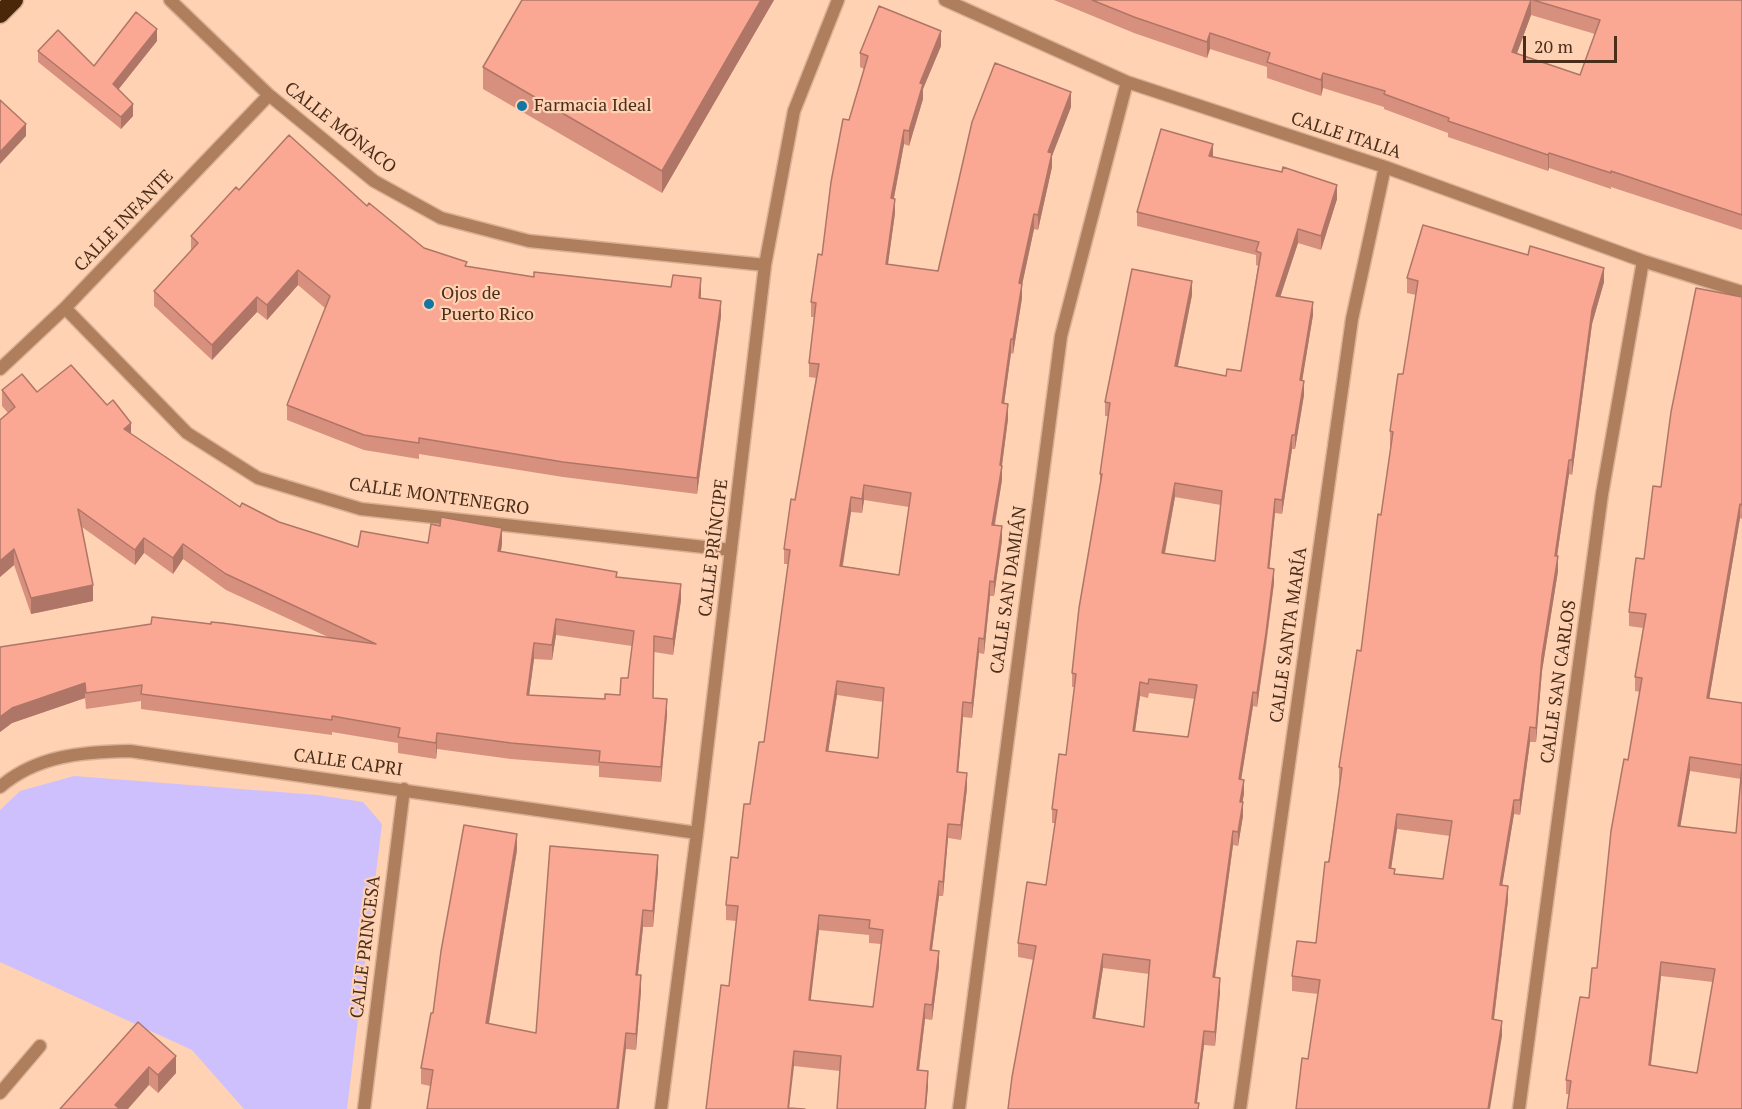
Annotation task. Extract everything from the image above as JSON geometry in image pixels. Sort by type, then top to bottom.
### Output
[{"type":"highway","points":[[0,14],[14,0]]},
{"type":"street","name":"CALLE MÓNACO","points":[[170,0],[269,95],[374,181],[441,218],[529,241],[765,265]]},
{"type":"street","name":"CALLE PRÍNCIPE","points":[[660,1109],[697,832],[765,265],[794,111],[838,0]]},
{"type":"street","name":"CALLE ITALIA","points":[[945,0],[1127,82],[1385,167],[1643,261],[1742,292]]},
{"type":"street","name":"CALLE SAN DAMIÁN","points":[[959,1109],[1061,336],[1127,82]]},
{"type":"street","name":"CALLE INFANTE","points":[[0,369],[65,308],[269,95]]},
{"type":"street","name":"CALLE SANTA MARÍA","points":[[1240,1109],[1352,319],[1385,167]]},
{"type":"street","name":"CALLE SAN CARLOS","points":[[1519,1109],[1602,494],[1643,261]]},
{"type":"street","name":"CALLE MONTENEGRO","points":[[65,308],[187,433],[258,478],[361,508],[732,550]]},
{"type":"street","name":"CALLE CAPRI","points":[[0,787],[39,761],[93,752],[130,751],[697,832]]},
{"type":"street","name":"CALLE PRINCESA","points":[[364,1109],[404,789]]},
{"type":"street","points":[[0,1093],[40,1046]]},
{"type":"shaded area","points":[[74,776],[318,795],[363,802],[382,824],[347,1109],[244,1109],[192,1050],[0,962],[0,810],[20,791]]},
{"type":"building","points":[[522,0],[761,0],[662,171],[483,67]]},
{"type":"building","points":[[1092,0],[1531,0],[1512,52],[1580,75],[1600,20],[1533,0],[1742,0],[1742,215],[1611,171],[1611,173],[1549,153],[1548,155],[1448,121],[1449,118],[1384,94],[1385,91],[1323,73],[1321,80],[1267,62],[1270,53],[1210,33],[1207,42]]},
{"type":"building","points":[[879,6],[941,31],[920,83],[923,84],[909,131],[904,130],[891,198],[895,199],[886,264],[938,271],[972,122],[995,63],[1071,92],[1048,152],[1052,153],[1038,215],[1034,214],[1019,283],[1022,284],[1002,403],[1008,404],[1000,465],[1002,466],[992,525],[1002,526],[994,582],[990,581],[984,639],[979,638],[972,703],[963,702],[957,772],[967,773],[961,825],[948,824],[943,882],[939,881],[930,950],[939,951],[932,1005],[925,1004],[917,1070],[928,1071],[925,1109],[837,1109],[841,1056],[794,1051],[788,1108],[805,1109],[706,1109],[721,985],[729,986],[738,906],[726,905],[731,857],[738,858],[744,804],[750,804],[759,742],[764,742],[790,550],[784,549],[791,499],[795,500],[819,364],[809,363],[816,303],[811,302],[818,254],[822,255],[831,182],[843,119],[849,120],[868,56],[860,53]],"holes":[[[864,485],[911,493],[899,575],[840,566],[851,497],[862,499]],[[837,681],[884,688],[878,758],[826,751]],[[819,915],[870,920],[869,928],[883,930],[873,1007],[809,1000]]]},
{"type":"building","points":[[136,12],[157,29],[113,84],[133,104],[121,117],[38,51],[58,30],[94,66]]},
{"type":"building","points":[[0,100],[26,124],[0,152]]},
{"type":"building","points":[[1161,129],[1213,144],[1209,156],[1282,172],[1283,167],[1337,185],[1321,236],[1298,229],[1276,296],[1313,302],[1300,380],[1304,381],[1295,435],[1292,435],[1282,500],[1275,499],[1268,568],[1274,569],[1266,633],[1257,693],[1253,692],[1239,779],[1244,780],[1240,802],[1243,802],[1238,832],[1233,831],[1213,977],[1220,978],[1215,1032],[1204,1031],[1195,1103],[1199,1103],[1198,1109],[1008,1109],[1036,946],[1018,943],[1027,882],[1046,885],[1057,810],[1052,809],[1059,754],[1066,755],[1076,674],[1072,673],[1079,608],[1102,474],[1100,474],[1110,403],[1105,402],[1132,269],[1192,281],[1175,366],[1226,376],[1227,369],[1241,371],[1261,253],[1256,251],[1259,242],[1137,212]],"holes":[[[1175,483],[1222,491],[1215,561],[1162,553]],[[1149,679],[1197,685],[1188,737],[1133,731],[1140,682],[1148,684]],[[1103,954],[1150,960],[1144,1027],[1093,1018]]]},
{"type":"building","points":[[289,135],[367,206],[369,203],[424,248],[467,262],[465,266],[534,277],[534,272],[671,287],[673,275],[701,278],[699,298],[721,301],[697,478],[563,462],[419,438],[419,443],[364,435],[287,405],[330,296],[298,270],[267,305],[257,297],[212,345],[154,291],[198,243],[191,236],[236,187],[239,190]]},
{"type":"building","points":[[1423,225],[1528,255],[1530,246],[1604,268],[1592,310],[1572,460],[1569,460],[1555,556],[1558,556],[1542,656],[1536,728],[1530,727],[1520,800],[1514,800],[1500,885],[1508,886],[1492,1019],[1502,1021],[1488,1109],[1296,1109],[1302,1058],[1308,1059],[1320,980],[1292,976],[1297,941],[1316,943],[1325,862],[1329,862],[1342,768],[1339,767],[1357,650],[1361,651],[1378,514],[1381,515],[1393,432],[1390,431],[1398,374],[1403,374],[1418,281],[1407,278]],"holes":[[[1397,814],[1452,821],[1443,879],[1394,874],[1395,869],[1389,868]]]},
{"type":"building","points":[[1696,288],[1742,297],[1742,505],[1740,504],[1707,698],[1742,703],[1742,765],[1690,757],[1678,826],[1736,833],[1742,766],[1742,1109],[1567,1109],[1571,1081],[1566,1080],[1580,997],[1589,998],[1592,968],[1597,968],[1611,831],[1624,759],[1628,760],[1642,678],[1635,677],[1646,614],[1629,612],[1636,558],[1644,559],[1653,486],[1661,487],[1671,412]],"holes":[[[1661,962],[1715,969],[1697,1073],[1649,1065]]]},
{"type":"building","points":[[71,365],[107,405],[113,400],[131,423],[124,429],[240,507],[242,503],[279,522],[358,547],[361,531],[428,543],[431,524],[440,526],[441,517],[502,528],[498,551],[617,572],[616,577],[681,584],[673,639],[654,636],[653,698],[667,699],[661,767],[599,762],[600,751],[511,743],[437,733],[436,743],[398,737],[400,728],[332,716],[332,720],[141,694],[142,685],[86,693],[85,683],[12,708],[0,717],[0,647],[151,624],[152,617],[211,624],[211,622],[222,623],[376,644],[226,574],[183,544],[173,558],[144,538],[135,550],[78,509],[93,585],[31,598],[14,549],[0,561],[0,420],[15,407],[2,390],[22,374],[37,392]],"holes":[[[556,619],[634,631],[628,678],[621,678],[620,695],[605,694],[605,699],[527,695],[534,643],[552,645]]]},
{"type":"building","points":[[464,825],[517,834],[486,1023],[536,1033],[550,846],[658,855],[653,911],[643,910],[636,975],[641,975],[636,1034],[626,1033],[617,1109],[427,1109],[433,1070],[421,1068],[431,1013],[433,1013],[441,951]]},
{"type":"building","points":[[138,1022],[176,1056],[158,1075],[149,1067],[115,1105],[120,1109],[60,1109]]},
{"type":"place","name":"Farmacia Ideal","points":[[522,106]]},
{"type":"place","name":"Ojos de Puerto Rico","points":[[429,304]]}]
